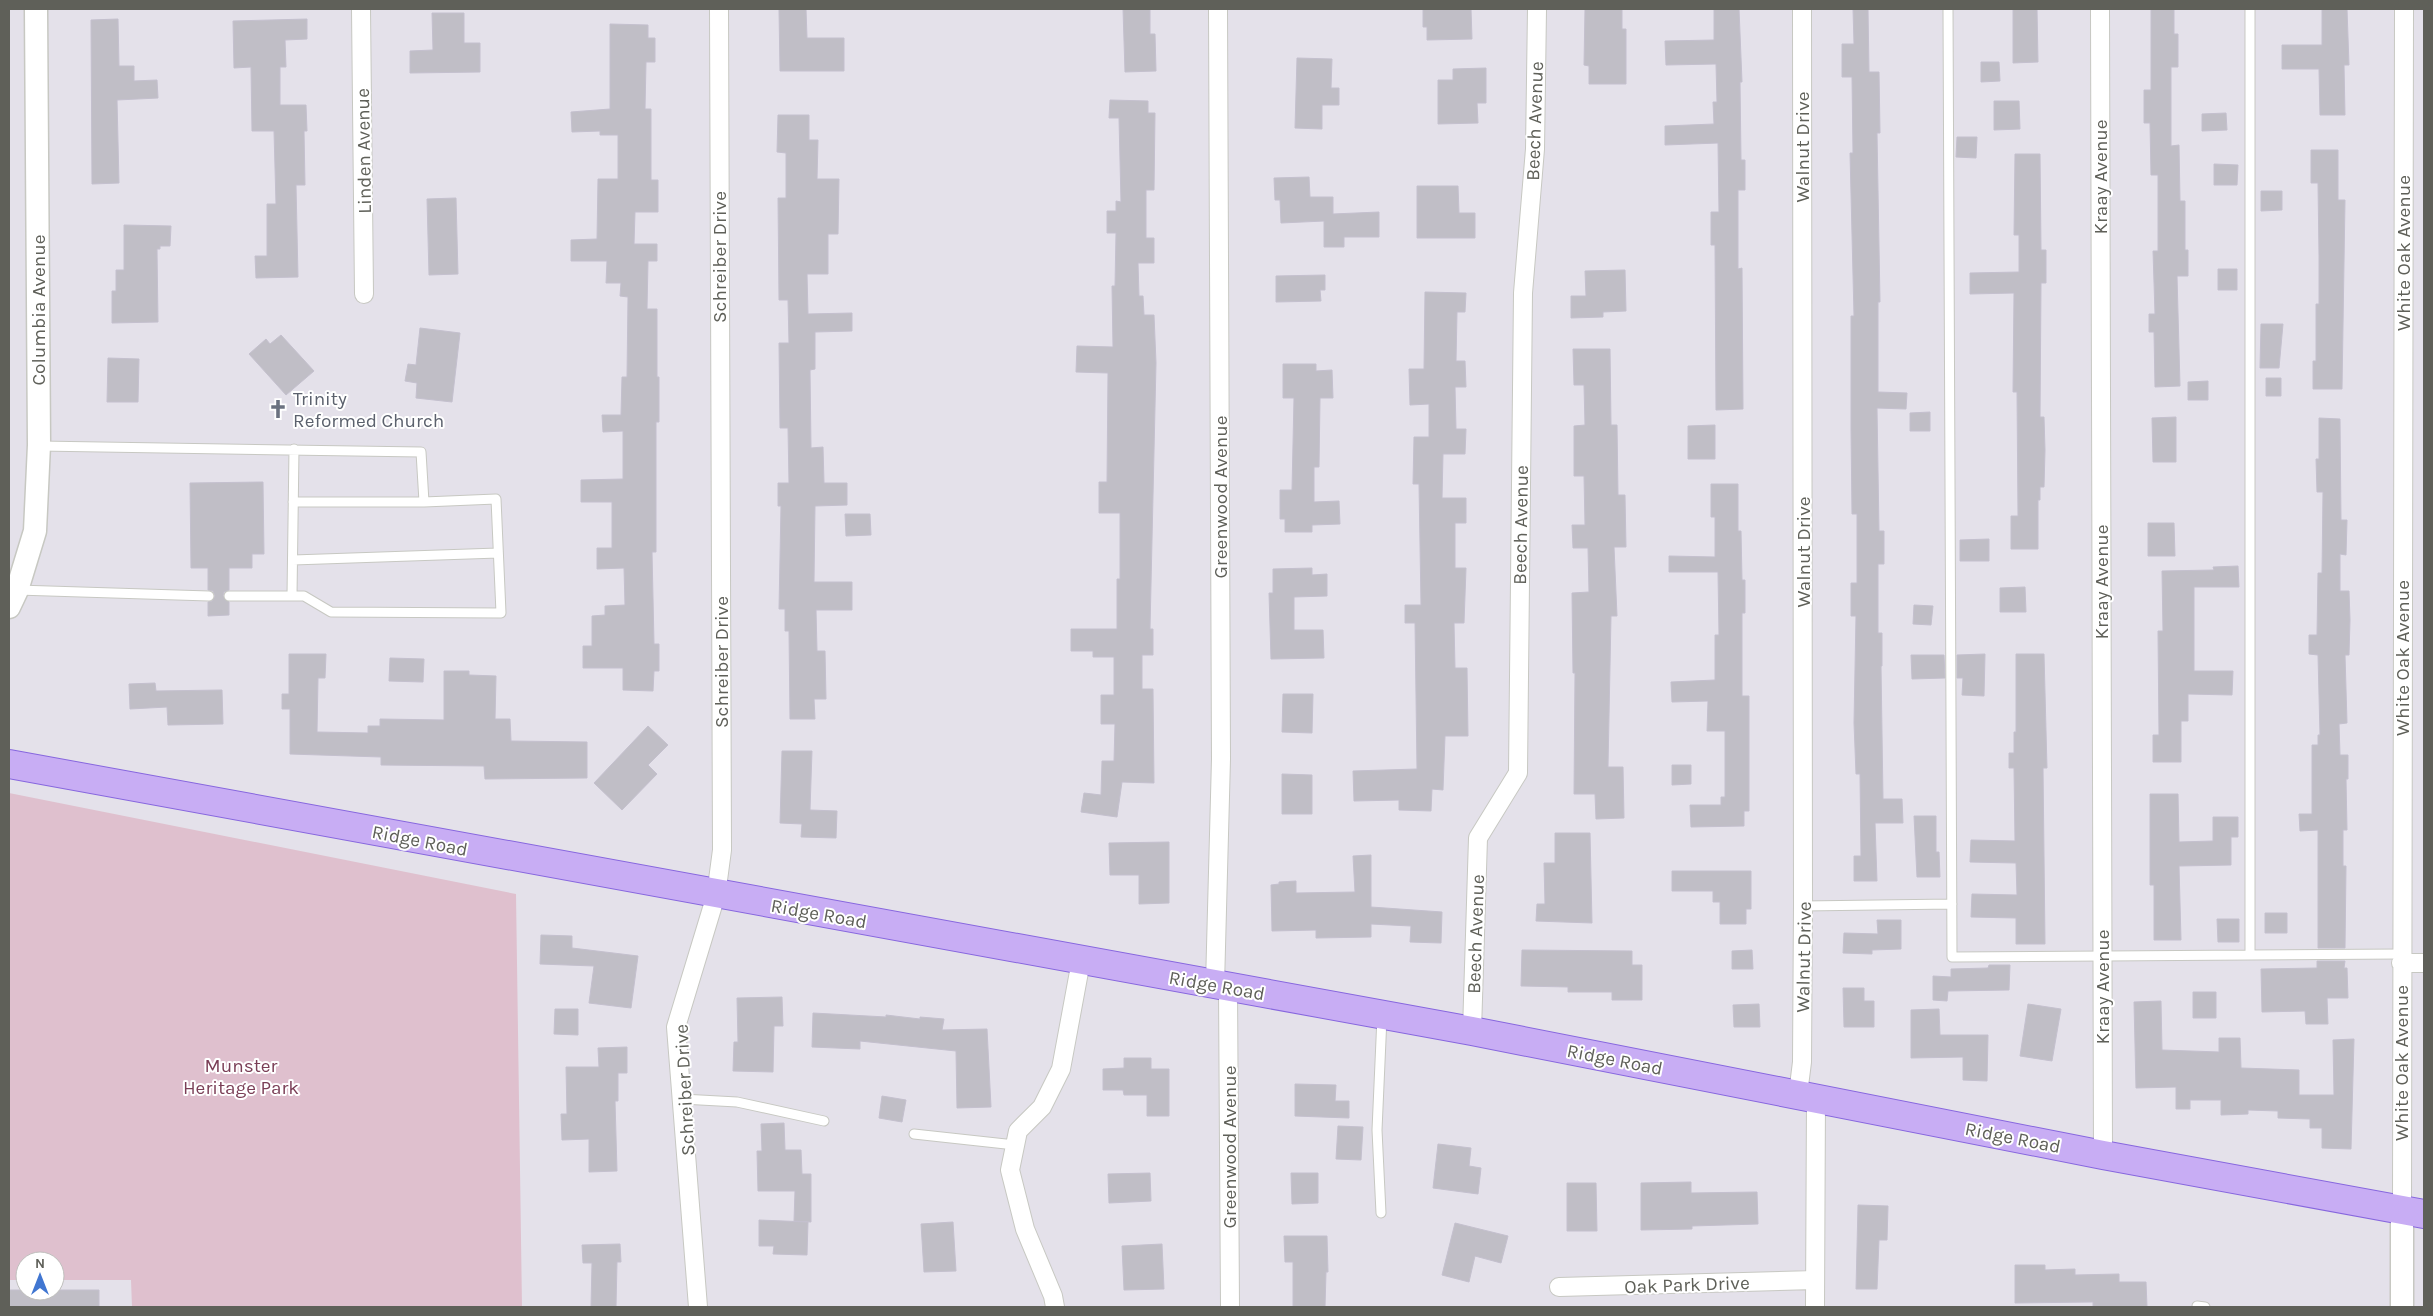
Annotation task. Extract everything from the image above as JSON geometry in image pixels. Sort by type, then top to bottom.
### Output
[{"type":"main road","name":"Ridge Road","points":[[9,764],[1472,1031],[2103,1155],[2413,1212]]},
{"type":"street","name":"Columbia Avenue","points":[[13,598],[35,531],[39,446],[36,9]]},
{"type":"street","name":"Linden Avenue","points":[[361,9],[364,294]]},
{"type":"street","name":"Schreiber Drive","points":[[698,1307],[676,1027],[716,894],[722,850],[718,9]]},
{"type":"street","name":"Greenwood Avenue","points":[[1218,9],[1222,986],[1230,1307]]},
{"type":"street","name":"Beech Avenue","points":[[1472,1031],[1478,838],[1518,773],[1523,292],[1536,149],[1537,9]]},
{"type":"street","name":"Walnut Drive","points":[[1802,9],[1802,1062],[1807,1096],[1815,1307]]},
{"type":"street","name":"Kraay Avenue","points":[[2100,9],[2103,1155]]},
{"type":"street","name":"White Oak Avenue","points":[[2402,1307],[2413,1212],[2401,958],[2404,9]]},
{"type":"street","points":[[2401,958],[2424,963]]},
{"type":"street","points":[[1055,1307],[1053,1296],[1025,1229],[1010,1170],[1018,1132],[1042,1107],[1061,1069],[1081,961]]},
{"type":"street","name":"Oak Park Drive","points":[[1559,1287],[1815,1280]]},
{"type":"lane","points":[[1948,9],[1952,957],[2250,955],[2401,958]]},
{"type":"lane","points":[[2250,9],[2250,955]]},
{"type":"lane","points":[[39,446],[421,452],[424,502]]},
{"type":"lane","points":[[292,596],[294,449]]},
{"type":"lane","points":[[229,596],[304,596],[331,612],[501,613],[496,499],[424,502],[293,502]]},
{"type":"lane","points":[[293,560],[498,553]]},
{"type":"lane","points":[[13,598],[209,596]]},
{"type":"lane","points":[[1803,906],[1952,904]]},
{"type":"lane","points":[[1381,1213],[1377,1130],[1382,1015]]},
{"type":"lane","points":[[682,1099],[737,1102],[824,1121]]},
{"type":"lane","points":[[914,1134],[1015,1145]]},
{"type":"lane","points":[[2196,1307],[2205,1307]]},
{"type":"green space","name":"Munster Heritage Park","points":[[9,793],[516,894],[522,1307],[132,1307],[131,1280],[65,1280],[65,1251],[15,1251],[15,1280],[9,1280]]},
{"type":"building","points":[[779,9],[806,9],[807,38],[844,38],[844,71],[780,71]]},
{"type":"building","points":[[1123,9],[1150,9],[1150,34],[1155,34],[1156,71],[1125,72]]},
{"type":"building","points":[[1423,9],[1471,9],[1472,39],[1427,40],[1427,27],[1423,27]]},
{"type":"building","points":[[1585,9],[1622,9],[1622,29],[1626,29],[1626,84],[1589,84],[1589,66],[1584,65]]},
{"type":"building","points":[[1714,9],[1739,9],[1742,82],[1740,82],[1741,160],[1745,160],[1745,190],[1738,190],[1738,269],[1742,268],[1743,409],[1716,410],[1715,245],[1711,245],[1711,212],[1719,212],[1718,143],[1665,145],[1665,126],[1714,124],[1713,102],[1717,102],[1716,64],[1666,65],[1665,41],[1714,40]]},
{"type":"building","points":[[1853,9],[1868,9],[1869,72],[1879,72],[1880,133],[1877,133],[1880,302],[1878,302],[1878,392],[1907,393],[1906,409],[1877,408],[1879,531],[1884,531],[1884,564],[1878,564],[1878,633],[1882,633],[1883,799],[1902,799],[1903,823],[1875,823],[1877,881],[1854,881],[1854,856],[1861,856],[1860,774],[1856,774],[1854,723],[1856,616],[1851,616],[1851,583],[1857,583],[1857,514],[1852,514],[1851,429],[1851,316],[1854,316],[1850,153],[1853,153],[1852,77],[1842,77],[1842,44],[1854,44]]},
{"type":"building","points":[[2013,9],[2037,9],[2038,62],[2013,63]]},
{"type":"building","points":[[2151,9],[2174,9],[2174,34],[2178,34],[2178,67],[2171,67],[2171,146],[2179,145],[2180,201],[2185,201],[2185,250],[2188,250],[2188,276],[2177,276],[2180,386],[2155,387],[2154,332],[2149,332],[2149,314],[2155,314],[2153,251],[2158,251],[2158,175],[2151,175],[2150,123],[2144,123],[2144,90],[2151,90]]},
{"type":"building","points":[[2322,9],[2347,9],[2349,65],[2344,65],[2345,115],[2320,115],[2319,69],[2282,69],[2282,45],[2322,45]]},
{"type":"building","points":[[432,13],[464,13],[464,43],[480,43],[480,72],[410,73],[410,51],[433,50]]},
{"type":"building","points":[[118,19],[119,66],[134,66],[134,81],[157,80],[158,98],[117,100],[119,183],[92,184],[91,20]]},
{"type":"building","points":[[307,19],[307,39],[285,40],[286,67],[280,67],[280,105],[306,105],[307,131],[304,131],[305,185],[296,185],[298,277],[256,278],[255,256],[267,256],[267,204],[276,204],[274,131],[252,131],[251,67],[234,68],[233,21]]},
{"type":"building","points":[[610,24],[648,25],[648,38],[655,38],[655,62],[646,62],[645,109],[651,109],[651,180],[658,180],[658,212],[635,212],[634,244],[657,244],[657,261],[648,261],[647,309],[657,309],[657,377],[659,377],[659,422],[656,422],[656,552],[652,552],[654,644],[659,644],[659,671],[654,671],[653,691],[623,690],[623,668],[583,668],[583,646],[592,646],[592,616],[605,615],[605,606],[625,605],[624,568],[597,569],[597,548],[612,548],[612,502],[581,502],[581,480],[623,479],[623,431],[603,432],[602,415],[621,415],[622,377],[627,377],[628,297],[620,296],[621,283],[606,283],[607,261],[571,261],[571,240],[597,239],[598,179],[618,179],[618,135],[600,135],[600,131],[572,132],[571,112],[610,109]]},
{"type":"building","points":[[1297,58],[1332,59],[1331,88],[1339,88],[1339,105],[1322,105],[1322,129],[1295,128]]},
{"type":"building","points":[[1981,62],[1999,62],[2000,81],[1981,82]]},
{"type":"building","points":[[1486,68],[1486,103],[1477,103],[1478,123],[1438,124],[1438,80],[1453,80],[1453,69]]},
{"type":"building","points":[[1110,100],[1148,101],[1148,113],[1155,113],[1154,190],[1146,190],[1146,238],[1154,238],[1154,263],[1138,263],[1139,296],[1143,296],[1144,315],[1154,315],[1156,363],[1150,629],[1153,629],[1153,655],[1142,655],[1142,689],[1153,689],[1154,783],[1122,782],[1117,817],[1081,812],[1084,793],[1101,795],[1102,761],[1114,761],[1115,724],[1101,724],[1101,695],[1114,695],[1114,657],[1093,657],[1093,651],[1071,651],[1071,629],[1117,629],[1117,579],[1120,579],[1120,513],[1099,513],[1099,482],[1107,482],[1108,373],[1076,372],[1077,346],[1113,347],[1112,286],[1115,286],[1116,233],[1107,233],[1107,211],[1116,211],[1116,201],[1121,202],[1119,118],[1109,118]]},
{"type":"building","points":[[1994,101],[2019,101],[2020,129],[1994,130]]},
{"type":"building","points":[[2226,113],[2227,130],[2202,131],[2202,114]]},
{"type":"building","points":[[778,115],[809,115],[809,140],[818,140],[817,179],[839,179],[838,234],[828,234],[828,274],[807,274],[808,314],[852,313],[852,331],[815,332],[815,369],[810,370],[811,448],[823,447],[824,483],[847,483],[847,505],[815,506],[814,582],[852,582],[852,610],[816,610],[817,651],[825,651],[826,699],[814,699],[815,719],[790,719],[789,631],[785,631],[785,609],[779,609],[781,506],[778,506],[778,483],[789,483],[788,428],[780,428],[779,343],[789,343],[788,300],[779,300],[778,198],[786,198],[786,153],[777,152]]},
{"type":"building","points":[[1957,137],[1977,137],[1976,158],[1956,157]]},
{"type":"building","points":[[2311,150],[2338,150],[2338,200],[2345,200],[2342,389],[2313,389],[2313,361],[2316,361],[2316,304],[2319,304],[2319,255],[2318,183],[2311,183]]},
{"type":"building","points":[[2015,154],[2040,154],[2041,250],[2046,250],[2046,283],[2041,283],[2040,417],[2044,417],[2045,450],[2044,487],[2040,487],[2040,500],[2038,500],[2038,549],[2011,549],[2011,516],[2018,516],[2017,392],[2013,392],[2014,293],[1970,294],[1970,273],[2019,272],[2019,235],[2014,235]]},
{"type":"building","points":[[2214,164],[2238,165],[2237,185],[2214,185]]},
{"type":"building","points":[[1309,177],[1310,197],[1333,197],[1333,214],[1379,212],[1379,237],[1344,237],[1344,247],[1324,247],[1324,221],[1281,223],[1280,200],[1275,200],[1274,178]]},
{"type":"building","points":[[1417,186],[1458,186],[1459,213],[1475,213],[1475,238],[1417,238]]},
{"type":"building","points":[[2261,191],[2282,191],[2282,210],[2261,211]]},
{"type":"building","points":[[456,198],[458,274],[429,275],[427,199]]},
{"type":"building","points":[[124,225],[171,226],[170,246],[160,246],[160,249],[157,249],[158,322],[112,323],[112,291],[116,291],[116,270],[124,270]]},
{"type":"building","points":[[2218,269],[2237,269],[2237,290],[2218,290]]},
{"type":"building","points":[[1625,270],[1626,311],[1603,312],[1603,317],[1571,318],[1571,296],[1586,296],[1585,271]]},
{"type":"building","points":[[1325,275],[1325,290],[1320,290],[1321,301],[1276,302],[1276,276]]},
{"type":"building","points":[[1425,292],[1466,293],[1465,312],[1457,312],[1456,361],[1465,361],[1466,387],[1455,387],[1456,429],[1466,429],[1465,454],[1443,454],[1442,498],[1466,498],[1466,523],[1455,523],[1455,568],[1466,568],[1464,623],[1454,623],[1455,668],[1467,668],[1468,736],[1445,736],[1443,790],[1432,789],[1431,811],[1399,810],[1399,800],[1354,801],[1353,771],[1417,769],[1415,623],[1405,623],[1405,605],[1421,605],[1419,484],[1413,484],[1414,437],[1429,437],[1429,404],[1410,405],[1409,369],[1424,369]]},
{"type":"building","points":[[2261,324],[2283,324],[2279,368],[2260,368]]},
{"type":"building","points":[[420,328],[460,333],[452,402],[416,398],[417,383],[405,381],[408,364],[416,365]]},
{"type":"building","points":[[281,335],[314,371],[286,395],[249,354],[266,339],[270,344]]},
{"type":"building","points":[[1573,349],[1610,349],[1611,425],[1617,425],[1618,495],[1625,495],[1626,547],[1614,547],[1617,616],[1611,616],[1608,767],[1623,767],[1624,818],[1596,819],[1595,794],[1574,794],[1575,673],[1573,673],[1572,593],[1589,592],[1588,548],[1573,548],[1572,525],[1585,525],[1584,476],[1574,476],[1574,426],[1585,425],[1584,385],[1574,385]]},
{"type":"building","points":[[108,358],[139,359],[138,402],[107,402]]},
{"type":"building","points":[[1283,364],[1316,364],[1316,371],[1332,370],[1333,398],[1320,398],[1319,467],[1314,467],[1314,502],[1339,501],[1340,524],[1312,525],[1312,532],[1285,532],[1285,519],[1280,519],[1280,490],[1292,490],[1294,398],[1283,398]]},
{"type":"building","points":[[2266,378],[2281,378],[2281,396],[2266,396]]},
{"type":"building","points":[[2208,381],[2208,400],[2188,400],[2188,382]]},
{"type":"building","points":[[1930,412],[1930,431],[1910,431],[1910,413]]},
{"type":"building","points":[[2176,417],[2176,462],[2153,462],[2152,418]]},
{"type":"building","points":[[2319,418],[2340,419],[2341,520],[2347,520],[2346,555],[2340,554],[2340,591],[2349,591],[2349,655],[2345,655],[2347,723],[2339,724],[2340,755],[2348,755],[2348,779],[2346,779],[2347,830],[2343,830],[2343,866],[2346,866],[2345,948],[2318,948],[2318,830],[2300,831],[2299,814],[2312,814],[2312,745],[2318,745],[2318,735],[2320,735],[2318,655],[2309,654],[2309,635],[2317,635],[2318,573],[2322,573],[2323,492],[2317,492],[2316,459],[2319,459]]},
{"type":"building","points":[[1715,425],[1715,459],[1688,459],[1688,426]]},
{"type":"building","points":[[263,482],[264,554],[252,554],[252,568],[229,568],[229,590],[224,592],[223,596],[229,602],[229,615],[208,616],[208,602],[212,601],[215,596],[213,591],[208,590],[208,568],[191,568],[190,483]]},
{"type":"building","points":[[1711,484],[1738,484],[1738,531],[1741,531],[1742,580],[1745,580],[1745,613],[1742,613],[1742,696],[1749,696],[1749,811],[1744,811],[1744,826],[1691,827],[1690,805],[1721,805],[1721,797],[1725,797],[1725,731],[1707,731],[1708,701],[1672,702],[1671,682],[1715,680],[1715,635],[1719,635],[1718,572],[1669,572],[1669,556],[1715,557],[1715,517],[1711,517]]},
{"type":"building","points":[[845,514],[870,514],[871,535],[846,536]]},
{"type":"building","points":[[2148,523],[2174,523],[2175,556],[2148,556]]},
{"type":"building","points":[[1989,539],[1989,561],[1960,561],[1960,540]]},
{"type":"building","points":[[2238,566],[2239,587],[2194,587],[2194,671],[2233,671],[2232,695],[2188,694],[2188,721],[2181,721],[2181,762],[2153,762],[2153,735],[2159,735],[2158,631],[2163,631],[2162,571],[2214,570],[2213,567]]},
{"type":"building","points":[[1312,568],[1312,575],[1327,574],[1327,596],[1294,597],[1294,630],[1323,630],[1324,658],[1271,659],[1269,593],[1273,593],[1273,569]]},
{"type":"building","points":[[2025,587],[2026,612],[2000,612],[2000,588]]},
{"type":"building","points":[[1914,605],[1933,606],[1931,625],[1913,624]]},
{"type":"building","points":[[289,654],[326,654],[325,678],[318,678],[317,732],[368,733],[368,726],[380,726],[380,719],[444,720],[444,671],[469,671],[469,675],[496,676],[495,719],[510,719],[511,741],[587,742],[587,778],[485,779],[484,766],[381,765],[381,757],[290,754],[290,709],[282,709],[282,694],[289,694]]},
{"type":"building","points":[[1985,654],[1984,696],[1962,695],[1963,678],[1957,678],[1957,655]]},
{"type":"building","points":[[2016,654],[2044,654],[2047,768],[2043,768],[2045,944],[2016,944],[2016,918],[1971,917],[1972,894],[2017,895],[2016,863],[1970,862],[1971,840],[2015,841],[2014,768],[2009,768],[2009,753],[2014,753],[2014,732],[2016,732]]},
{"type":"building","points":[[1911,655],[1944,655],[1945,678],[1912,679]]},
{"type":"building","points":[[390,658],[424,659],[423,682],[389,681]]},
{"type":"building","points":[[155,683],[156,691],[222,690],[223,724],[168,725],[167,707],[130,709],[129,684]]},
{"type":"building","points":[[1283,694],[1313,694],[1312,733],[1282,732]]},
{"type":"building","points":[[648,726],[668,745],[648,765],[657,774],[622,810],[594,783]]},
{"type":"building","points":[[782,751],[812,751],[810,810],[837,811],[836,838],[801,837],[802,824],[780,823]]},
{"type":"building","points":[[1672,765],[1691,765],[1691,784],[1672,785]]},
{"type":"building","points":[[1282,774],[1312,775],[1312,814],[1282,814]]},
{"type":"building","points":[[2150,794],[2178,794],[2179,842],[2213,841],[2213,817],[2238,817],[2238,837],[2231,837],[2231,865],[2179,866],[2181,940],[2154,940],[2154,885],[2150,885]]},
{"type":"building","points":[[1914,816],[1936,816],[1936,852],[1939,852],[1940,877],[1917,877]]},
{"type":"building","points":[[1555,833],[1590,833],[1592,923],[1536,921],[1537,904],[1545,904],[1544,863],[1555,863]]},
{"type":"building","points":[[1169,842],[1169,903],[1139,904],[1139,875],[1110,875],[1109,843]]},
{"type":"building","points":[[1371,855],[1371,907],[1442,912],[1441,943],[1410,942],[1411,926],[1371,924],[1371,937],[1316,938],[1316,930],[1272,931],[1271,885],[1279,884],[1279,882],[1296,881],[1296,893],[1355,892],[1353,856]]},
{"type":"building","points":[[1672,871],[1751,871],[1751,909],[1746,909],[1746,924],[1720,924],[1720,902],[1713,902],[1713,891],[1672,891]]},
{"type":"building","points":[[2265,913],[2287,913],[2287,933],[2265,933]]},
{"type":"building","points":[[2217,919],[2239,919],[2239,942],[2218,942]]},
{"type":"building","points":[[1877,920],[1901,920],[1901,949],[1872,950],[1872,954],[1843,953],[1844,933],[1878,934]]},
{"type":"building","points":[[541,935],[572,936],[572,948],[638,956],[631,1008],[589,1003],[594,966],[540,964]]},
{"type":"building","points":[[1522,950],[1632,951],[1632,965],[1642,965],[1642,1000],[1612,1000],[1612,992],[1568,992],[1568,987],[1521,986]]},
{"type":"building","points":[[1752,950],[1753,969],[1732,969],[1732,951]]},
{"type":"building","points":[[2317,961],[2345,961],[2344,968],[2347,968],[2348,998],[2327,998],[2328,1024],[2306,1024],[2305,1011],[2262,1012],[2261,969],[2317,968]]},
{"type":"building","points":[[1989,965],[2010,965],[2009,990],[1948,991],[1947,1001],[1933,1000],[1933,976],[1951,977],[1951,969],[1988,968]]},
{"type":"building","points":[[1843,988],[1864,988],[1864,1001],[1874,1001],[1874,1027],[1844,1027]]},
{"type":"building","points":[[2193,992],[2216,992],[2216,1018],[2193,1018]]},
{"type":"building","points":[[782,997],[783,1026],[774,1026],[773,1072],[733,1071],[734,1042],[738,1042],[737,998]]},
{"type":"building","points":[[2161,1001],[2162,1050],[2219,1052],[2219,1038],[2240,1038],[2241,1068],[2299,1070],[2299,1095],[2334,1095],[2333,1040],[2354,1039],[2351,1149],[2322,1148],[2322,1128],[2310,1128],[2310,1119],[2278,1118],[2278,1111],[2248,1110],[2248,1114],[2221,1115],[2221,1100],[2190,1100],[2190,1109],[2176,1109],[2176,1087],[2136,1088],[2134,1002]]},
{"type":"building","points":[[1759,1004],[1760,1027],[1734,1027],[1733,1005]]},
{"type":"building","points":[[2028,1004],[2061,1009],[2052,1061],[2020,1056]]},
{"type":"building","points":[[555,1009],[578,1009],[578,1035],[554,1034]]},
{"type":"building","points":[[1939,1009],[1940,1035],[1988,1035],[1987,1081],[1963,1080],[1963,1057],[1911,1058],[1911,1010]]},
{"type":"building","points":[[813,1013],[944,1019],[942,1030],[987,1029],[991,1107],[957,1108],[956,1051],[860,1041],[860,1049],[812,1047]]},
{"type":"building","points":[[627,1047],[627,1073],[618,1073],[618,1101],[615,1101],[617,1171],[589,1172],[589,1139],[562,1140],[561,1114],[567,1114],[566,1067],[599,1067],[598,1048]]},
{"type":"building","points":[[1124,1058],[1151,1058],[1151,1069],[1169,1069],[1169,1116],[1147,1116],[1147,1095],[1124,1095],[1123,1090],[1103,1090],[1103,1069],[1124,1068]]},
{"type":"building","points":[[1295,1084],[1336,1085],[1335,1101],[1349,1101],[1349,1118],[1295,1116]]},
{"type":"building","points":[[882,1096],[906,1100],[902,1122],[879,1118]]},
{"type":"building","points":[[784,1123],[785,1150],[801,1150],[802,1174],[811,1174],[811,1222],[794,1221],[795,1191],[758,1191],[757,1151],[762,1151],[761,1124]]},
{"type":"building","points":[[1338,1126],[1363,1127],[1361,1160],[1336,1159]]},
{"type":"building","points":[[1438,1144],[1471,1148],[1469,1166],[1481,1168],[1478,1194],[1433,1188]]},
{"type":"building","points":[[1150,1173],[1151,1201],[1109,1203],[1108,1174]]},
{"type":"building","points":[[1291,1173],[1318,1173],[1318,1203],[1292,1204]]},
{"type":"building","points":[[1691,1182],[1691,1193],[1757,1192],[1758,1224],[1692,1226],[1692,1229],[1641,1230],[1641,1183]]},
{"type":"building","points":[[1567,1183],[1596,1183],[1597,1231],[1567,1231]]},
{"type":"building","points":[[1858,1205],[1888,1206],[1887,1240],[1879,1240],[1877,1289],[1856,1289]]},
{"type":"building","points":[[759,1220],[808,1222],[807,1255],[773,1254],[774,1246],[759,1246]]},
{"type":"building","points":[[953,1222],[956,1271],[924,1272],[921,1224]]},
{"type":"building","points":[[1455,1223],[1508,1236],[1501,1263],[1475,1256],[1469,1282],[1442,1275]]},
{"type":"building","points":[[1284,1236],[1327,1236],[1328,1272],[1326,1272],[1325,1307],[1293,1307],[1293,1262],[1285,1262]]},
{"type":"building","points":[[620,1244],[621,1262],[617,1262],[616,1307],[591,1307],[592,1263],[583,1263],[582,1245]]},
{"type":"building","points":[[1162,1244],[1164,1289],[1124,1290],[1122,1246]]},
{"type":"building","points":[[2015,1265],[2045,1265],[2045,1270],[2075,1269],[2075,1275],[2119,1274],[2119,1282],[2146,1282],[2147,1307],[2093,1307],[2093,1302],[2015,1303]]},
{"type":"building","points":[[9,1290],[15,1290],[15,1301],[65,1301],[65,1290],[99,1290],[99,1307],[9,1307]]},
{"type":"place","name":"Trinity Reformed Church","points":[[278,409]]}]
